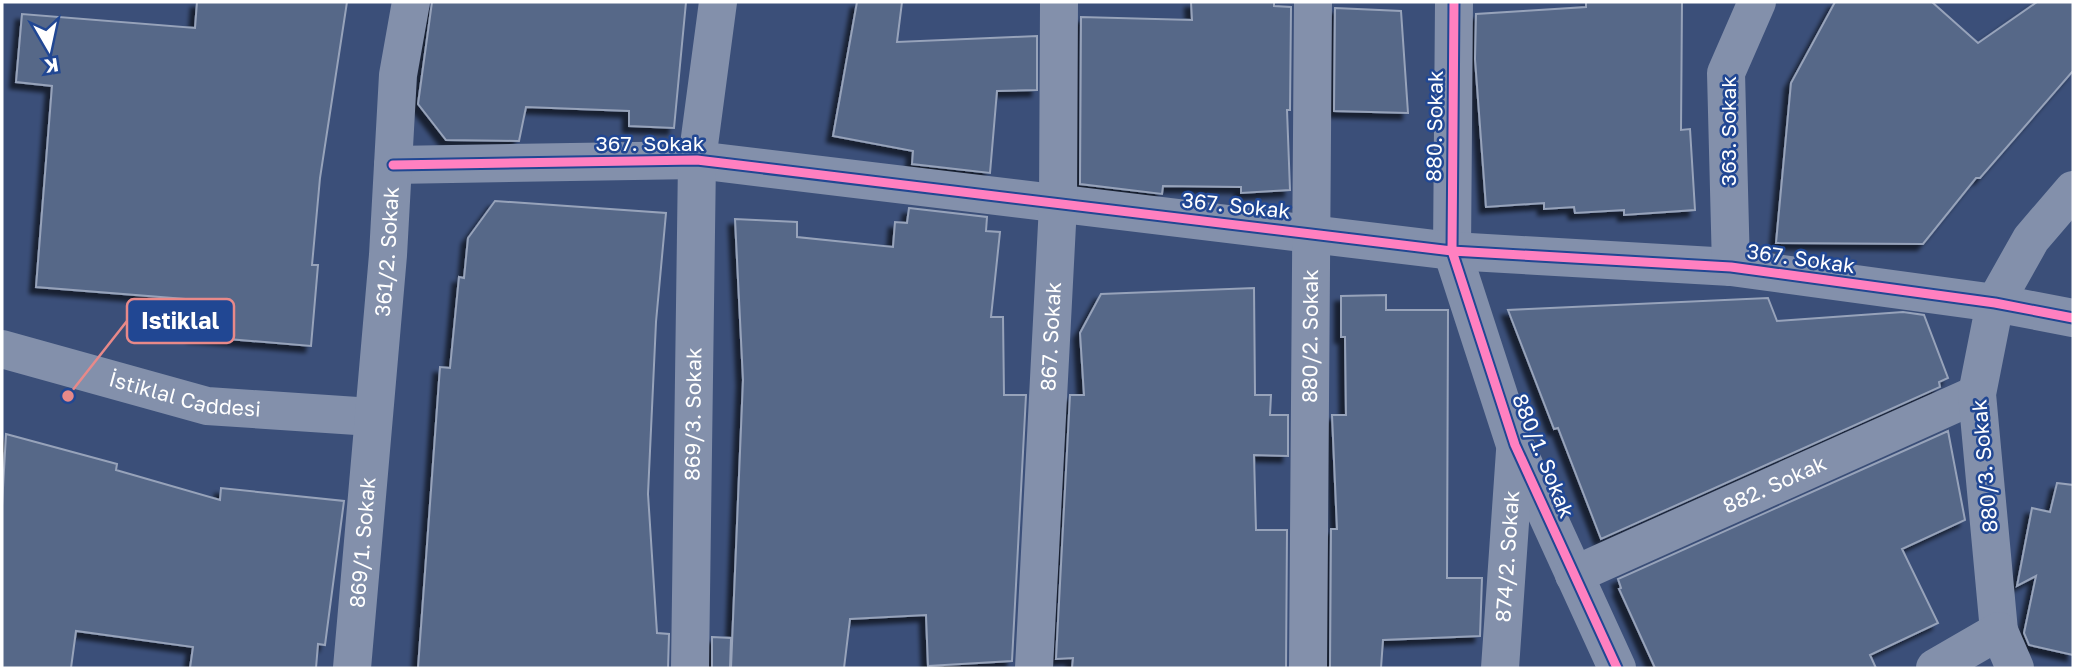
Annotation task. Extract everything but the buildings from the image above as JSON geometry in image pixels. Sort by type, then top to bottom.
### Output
[{"type":"street","name":"361/2. Sokak","points":[[372,417],[398,75],[411,2]]},
{"type":"street","name":"869/3. Sokak","points":[[690,668],[697,160],[718,2]]},
{"type":"street","name":"867. Sokak","points":[[1034,668],[1058,205],[1059,2]]},
{"type":"street","name":"880/2. Sokak","points":[[1308,668],[1313,2]]},
{"type":"street","name":"880. Sokak","points":[[1452,251],[1454,2]]},
{"type":"street","name":"363. Sokak","points":[[1731,267],[1726,73],[1757,2]]},
{"type":"street","name":"367. Sokak","points":[[393,165],[697,160],[1452,251],[1731,267],[1995,303],[2073,318]]},
{"type":"street","name":"880/3. Sokak","points":[[2015,668],[1999,631],[1977,394],[1995,303],[2031,239],[2073,190]]},
{"type":"street","name":"880/1. Sokak","points":[[1452,251],[1515,445],[1617,668]]},
{"type":"street","name":"İstiklal Caddesi","points":[[2,349],[207,406],[372,417]]},
{"type":"street","name":"882. Sokak","points":[[1574,575],[1977,394]]},
{"type":"street","name":"869/1. Sokak","points":[[352,668],[372,417]]},
{"type":"street","name":"874/2. Sokak","points":[[1500,668],[1515,445]]},
{"type":"street","points":[[1934,668],[1999,631]]},
{"type":"cycle path","points":[[1454,2],[1452,251],[1515,445],[1617,668]]},
{"type":"cycle path","points":[[393,165],[697,160],[1452,251],[1731,267],[1995,303],[2073,318]]},
{"type":"place","name":"Istiklal","points":[[68,396]]}]
